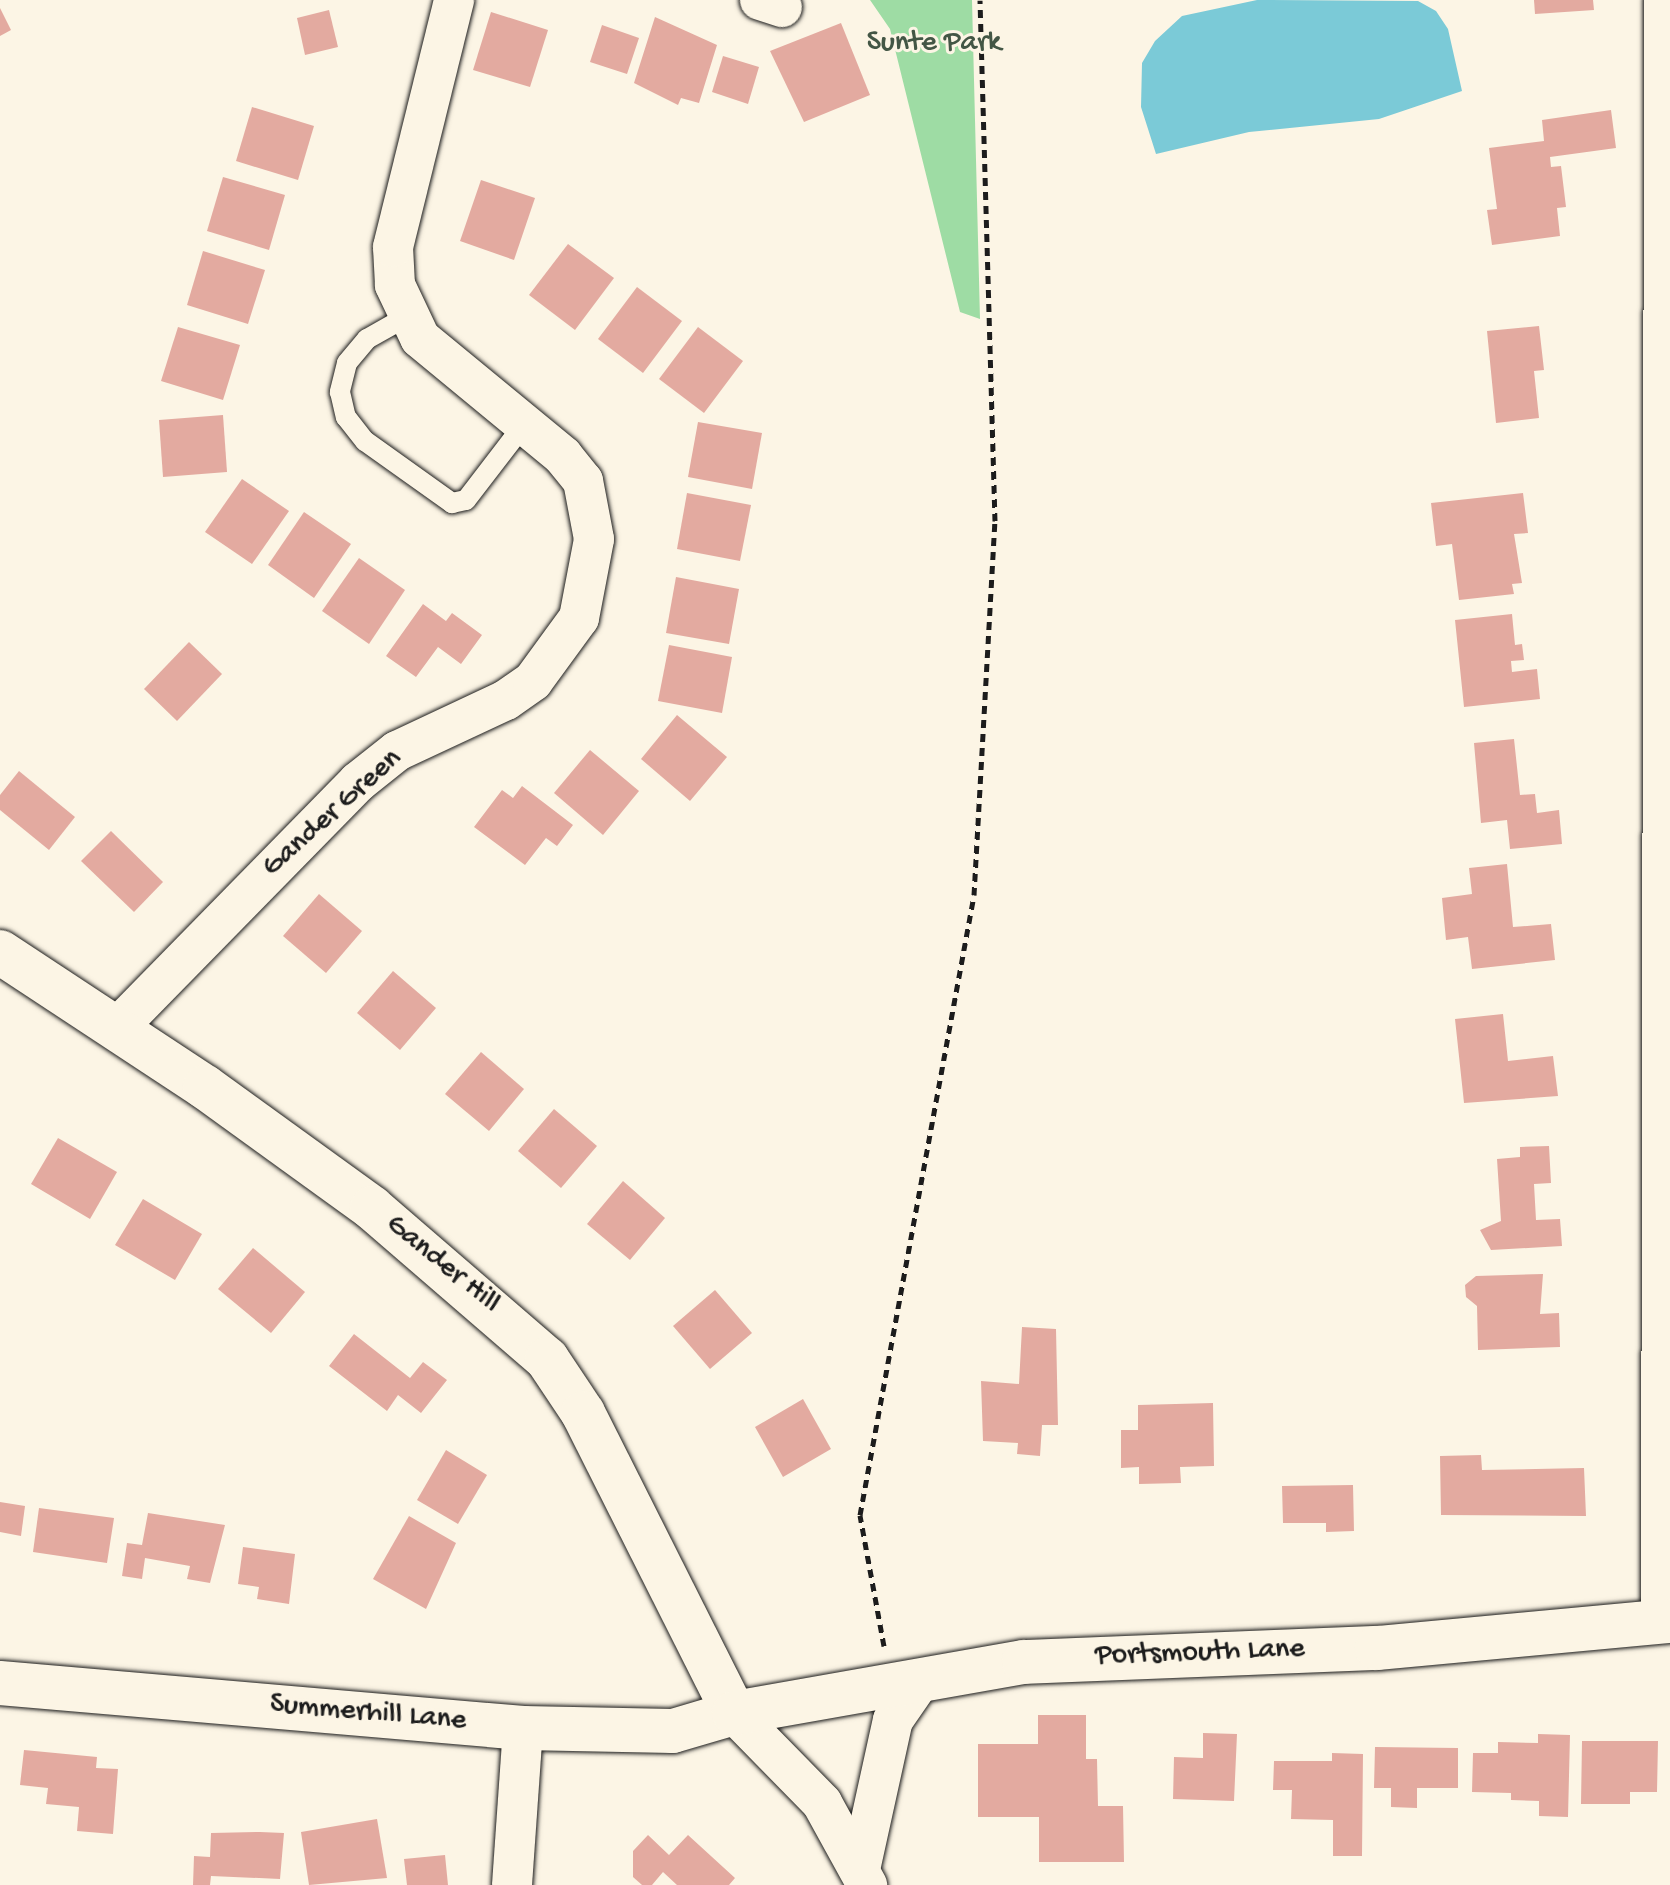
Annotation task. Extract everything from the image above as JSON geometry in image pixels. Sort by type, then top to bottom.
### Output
[{"type":"street","name":"Gander Green","points":[[118,1027],[358,782],[397,751],[506,700],[562,649],[590,577],[592,510],[583,481],[525,423],[420,338],[406,317],[395,285],[393,247],[454,0]]},
{"type":"street","points":[[1664,0],[1668,1171],[1666,1621]]},
{"type":"street","name":"Gander Hill","points":[[0,952],[118,1027],[372,1208],[547,1359],[583,1413],[734,1713]]},
{"type":"street","name":"Portsmouth Lane","points":[[734,1713],[1024,1662],[1377,1648],[1666,1621]]},
{"type":"street","name":"Summerhill Lane","points":[[0,1683],[523,1728],[673,1731],[734,1713]]},
{"type":"street","points":[[864,1875],[893,1720],[906,1684]]},
{"type":"street","points":[[734,1713],[822,1803],[864,1875]]},
{"type":"street","points":[[512,1885],[523,1728]]},
{"type":"lane","points":[[406,317],[367,339],[347,363],[340,392],[346,417],[365,441],[452,503],[466,500],[525,423]]},
{"type":"path","points":[[906,1684],[860,1515],[974,895],[995,521],[980,0]]},
{"type":"green space","name":"Sunte Park","points":[[870,0],[972,0],[980,319],[960,312],[890,29]]},
{"type":"water","points":[[1257,0],[1418,1],[1436,11],[1448,29],[1462,91],[1379,119],[1249,132],[1156,154],[1141,107],[1142,63],[1155,41],[1182,16]]},
{"type":"building","points":[[1534,0],[1593,0],[1594,10],[1535,14]]},
{"type":"building","points":[[0,8],[11,30],[0,36]]},
{"type":"building","points":[[329,10],[338,47],[305,55],[297,18]]},
{"type":"building","points":[[491,12],[548,30],[530,87],[473,70]]},
{"type":"building","points":[[655,17],[717,45],[699,103],[681,98],[678,105],[634,83]]},
{"type":"building","points":[[841,23],[870,95],[804,122],[770,51]]},
{"type":"building","points":[[602,25],[639,38],[627,74],[590,62]]},
{"type":"building","points":[[723,56],[759,67],[748,104],[712,92]]},
{"type":"building","points":[[252,107],[314,126],[298,180],[236,161]]},
{"type":"building","points":[[1611,110],[1616,148],[1550,157],[1551,167],[1561,166],[1566,207],[1557,208],[1560,236],[1492,245],[1487,210],[1497,209],[1489,148],[1544,141],[1542,120]]},
{"type":"building","points":[[223,177],[285,195],[269,250],[207,231]]},
{"type":"building","points":[[481,180],[535,198],[514,260],[460,241]]},
{"type":"building","points":[[568,244],[614,278],[575,330],[529,295]]},
{"type":"building","points":[[203,251],[265,270],[248,324],[187,305]]},
{"type":"building","points":[[637,287],[682,321],[643,373],[598,339]]},
{"type":"building","points":[[1539,326],[1544,370],[1534,371],[1539,418],[1496,423],[1487,331]]},
{"type":"building","points":[[178,327],[240,345],[223,400],[161,381]]},
{"type":"building","points":[[698,327],[743,361],[704,413],[659,379]]},
{"type":"building","points":[[223,415],[227,472],[163,477],[159,420]]},
{"type":"building","points":[[698,422],[762,433],[752,489],[688,477]]},
{"type":"building","points":[[242,479],[289,511],[252,564],[205,532]]},
{"type":"building","points":[[687,493],[751,505],[740,561],[677,549]]},
{"type":"building","points":[[1523,493],[1528,533],[1514,534],[1522,583],[1512,584],[1514,594],[1459,600],[1452,544],[1436,546],[1431,503]]},
{"type":"building","points":[[304,512],[351,544],[314,598],[268,565]]},
{"type":"building","points":[[359,558],[405,590],[369,644],[322,611]]},
{"type":"building","points":[[676,577],[739,589],[729,644],[666,633]]},
{"type":"building","points":[[423,604],[446,621],[452,613],[482,635],[461,664],[438,647],[416,677],[386,656]]},
{"type":"building","points":[[1512,614],[1515,645],[1522,644],[1524,660],[1511,661],[1512,672],[1537,669],[1540,699],[1464,707],[1455,620]]},
{"type":"building","points":[[189,642],[222,674],[177,721],[144,689]]},
{"type":"building","points":[[669,645],[732,657],[722,713],[658,701]]},
{"type":"building","points":[[677,715],[727,757],[690,801],[641,759]]},
{"type":"building","points":[[1514,739],[1520,795],[1535,794],[1537,813],[1559,810],[1562,844],[1510,849],[1507,820],[1481,823],[1474,743]]},
{"type":"building","points":[[590,750],[639,791],[603,835],[554,793]]},
{"type":"building","points":[[19,771],[75,817],[49,850],[0,810],[0,795]]},
{"type":"building","points":[[522,786],[573,825],[557,846],[546,838],[525,865],[474,827],[502,790],[513,798]]},
{"type":"building","points":[[111,831],[163,882],[134,912],[81,861]]},
{"type":"building","points":[[1507,864],[1513,927],[1551,924],[1555,960],[1472,969],[1468,937],[1446,940],[1442,898],[1472,894],[1469,868]]},
{"type":"building","points":[[319,894],[362,931],[326,973],[283,936]]},
{"type":"building","points":[[393,971],[436,1008],[400,1050],[357,1013]]},
{"type":"building","points":[[1503,1014],[1508,1061],[1553,1056],[1558,1096],[1464,1103],[1455,1019]]},
{"type":"building","points":[[481,1052],[524,1089],[489,1131],[445,1094]]},
{"type":"building","points":[[554,1109],[597,1146],[561,1188],[518,1151]]},
{"type":"building","points":[[58,1138],[117,1172],[90,1219],[31,1184]]},
{"type":"building","points":[[1549,1146],[1551,1183],[1534,1184],[1536,1220],[1560,1219],[1562,1246],[1491,1250],[1480,1230],[1501,1221],[1497,1159],[1520,1157],[1520,1147]]},
{"type":"building","points":[[623,1181],[665,1218],[630,1260],[587,1224]]},
{"type":"building","points":[[143,1199],[202,1234],[175,1280],[115,1245]]},
{"type":"building","points":[[253,1248],[305,1292],[271,1333],[218,1289]]},
{"type":"building","points":[[1543,1274],[1540,1314],[1559,1313],[1560,1347],[1478,1350],[1477,1306],[1466,1297],[1465,1285],[1476,1276]]},
{"type":"building","points":[[715,1290],[752,1333],[710,1369],[673,1326]]},
{"type":"building","points":[[1022,1327],[1056,1329],[1058,1425],[1042,1425],[1040,1456],[1017,1454],[1018,1443],[983,1441],[981,1381],[1019,1384]]},
{"type":"building","points":[[354,1334],[410,1378],[423,1362],[447,1380],[421,1413],[398,1395],[387,1411],[329,1366]]},
{"type":"building","points":[[803,1399],[831,1449],[783,1477],[755,1427]]},
{"type":"building","points":[[1213,1403],[1214,1466],[1180,1467],[1181,1483],[1139,1484],[1139,1467],[1121,1468],[1121,1430],[1138,1430],[1138,1405]]},
{"type":"building","points":[[446,1450],[487,1475],[458,1524],[417,1500]]},
{"type":"building","points":[[1481,1455],[1482,1470],[1584,1468],[1586,1516],[1441,1515],[1440,1456]]},
{"type":"building","points":[[1353,1485],[1354,1531],[1326,1532],[1326,1523],[1283,1523],[1282,1486]]},
{"type":"building","points":[[0,1502],[25,1506],[21,1536],[0,1532]]},
{"type":"building","points":[[39,1508],[114,1518],[107,1563],[33,1552]]},
{"type":"building","points":[[148,1513],[225,1525],[210,1583],[187,1579],[190,1566],[145,1558],[142,1579],[122,1576],[127,1543],[142,1545]]},
{"type":"building","points":[[409,1516],[456,1543],[426,1609],[373,1579]]},
{"type":"building","points":[[243,1547],[295,1554],[289,1604],[257,1599],[259,1587],[238,1584]]},
{"type":"building","points":[[1038,1715],[1086,1715],[1086,1759],[1097,1759],[1098,1806],[1123,1806],[1124,1862],[1039,1862],[1039,1817],[978,1817],[978,1744],[1038,1744]]},
{"type":"building","points":[[1203,1733],[1237,1734],[1234,1801],[1173,1799],[1174,1757],[1203,1758]]},
{"type":"building","points":[[1538,1734],[1570,1735],[1568,1817],[1539,1816],[1539,1801],[1511,1800],[1511,1793],[1472,1792],[1473,1753],[1498,1753],[1498,1742],[1538,1743]]},
{"type":"building","points":[[1582,1741],[1658,1741],[1657,1792],[1630,1792],[1630,1804],[1581,1804]]},
{"type":"building","points":[[1375,1747],[1458,1748],[1458,1788],[1417,1788],[1417,1808],[1391,1807],[1391,1788],[1374,1788]]},
{"type":"building","points":[[24,1750],[97,1757],[96,1768],[118,1769],[113,1834],[77,1831],[79,1807],[46,1804],[48,1788],[20,1785]]},
{"type":"building","points":[[1332,1753],[1363,1754],[1362,1856],[1333,1856],[1333,1820],[1291,1819],[1292,1790],[1273,1790],[1274,1761],[1332,1761]]},
{"type":"building","points":[[377,1819],[387,1878],[309,1885],[301,1832]]},
{"type":"building","points":[[211,1833],[284,1833],[280,1879],[211,1876],[210,1885],[193,1885],[194,1856],[210,1857]]},
{"type":"building","points":[[648,1835],[669,1855],[688,1835],[735,1878],[729,1885],[677,1885],[663,1872],[652,1885],[642,1885],[633,1877],[633,1851]]},
{"type":"building","points":[[445,1855],[448,1885],[407,1885],[404,1859]]}]
